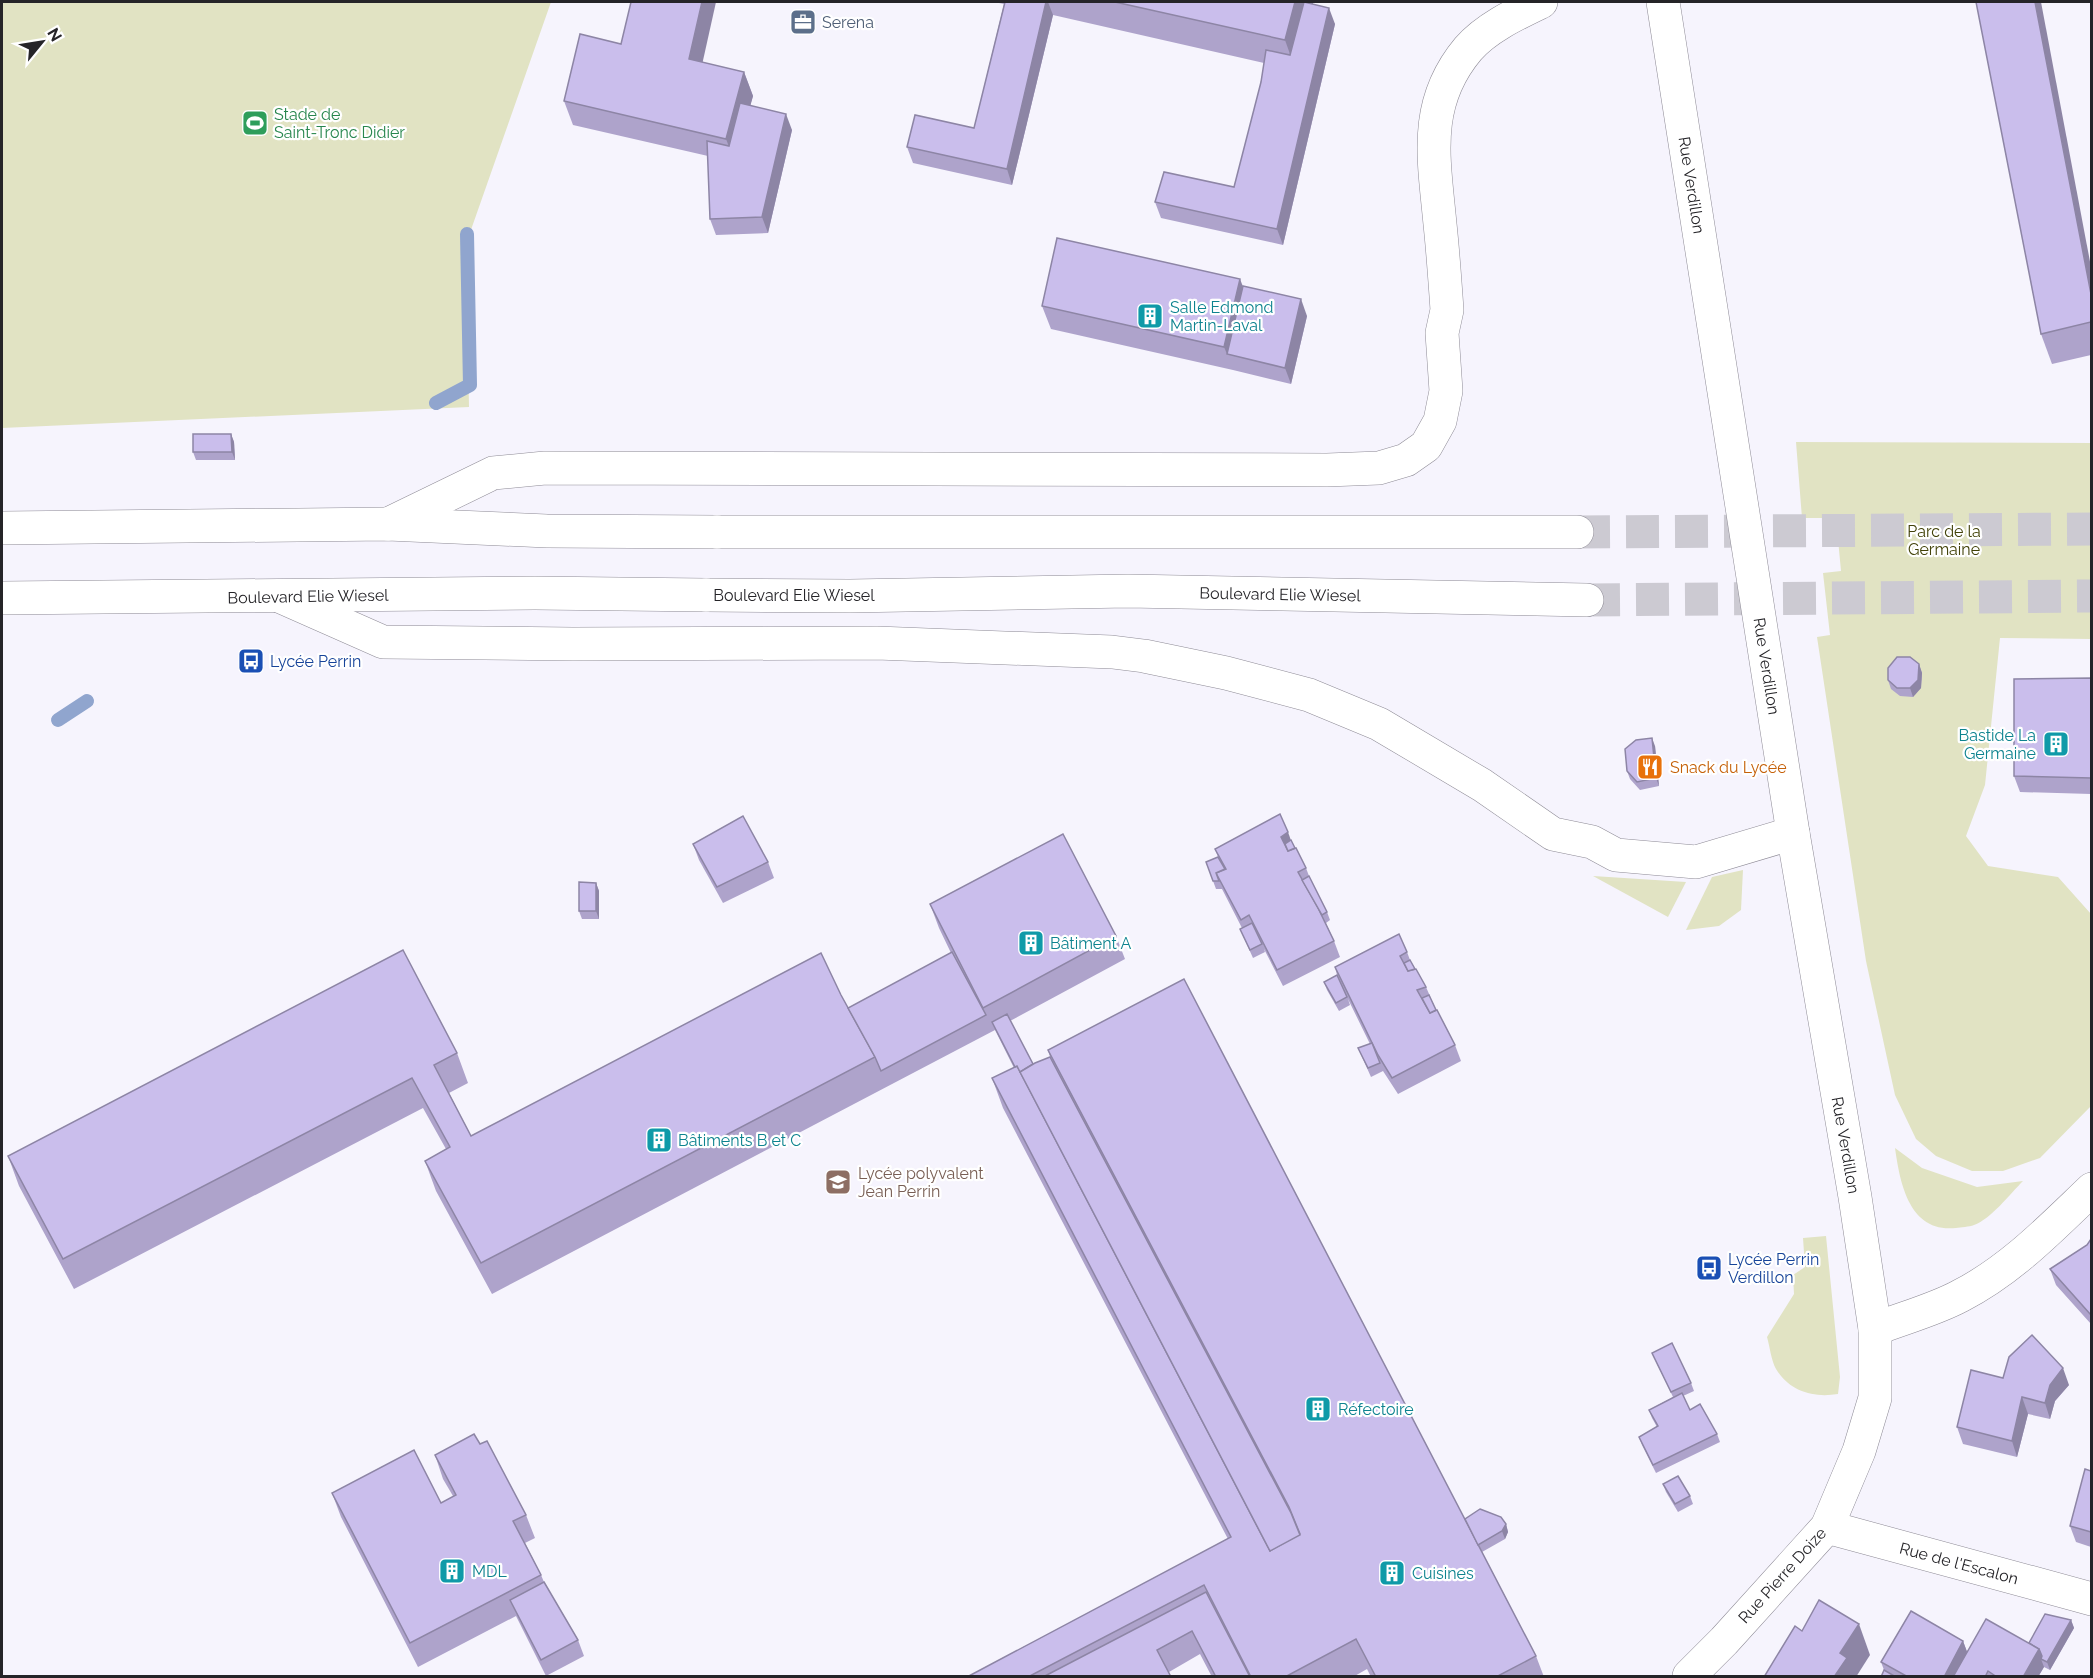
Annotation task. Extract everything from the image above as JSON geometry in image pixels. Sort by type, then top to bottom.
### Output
[{"type":"main road","points":[[388,524],[493,473],[545,468],[1327,470],[1379,468],[1406,460],[1426,446],[1440,421],[1446,391],[1442,333],[1447,310],[1433,169],[1435,118],[1447,81],[1469,48],[1504,20],[1540,2]]},
{"type":"main road","name":"Rue Verdillon","points":[[1663,2],[1792,833],[1855,1197],[1875,1329]]},
{"type":"main road","points":[[2,528],[388,524],[547,531],[1577,532]]},
{"type":"main road","name":"Boulevard Elie Wiesel","points":[[2,598],[535,593],[850,596],[1128,591],[1587,600]]},
{"type":"main road","points":[[279,596],[383,642],[877,643],[1112,652],[1144,656],[1226,673],[1309,695],[1379,724],[1482,785],[1553,834],[1592,842],[1616,855],[1696,862],[1792,833]]},
{"type":"main road","points":[[1875,1329],[1960,1296],[1995,1274],[2014,1261],[2091,1189]]},
{"type":"main road","name":"Rue Pierre Doize","points":[[1689,1677],[1827,1527],[1859,1451],[1875,1398],[1875,1329]]},
{"type":"main road","name":"Rue de l'Escalon","points":[[1827,1527],[2091,1599]]},
{"type":"green space","name":"Stade de Saint-Tronc Didier","points":[[2,2],[551,2],[466,244],[469,407],[2,428]]},
{"type":"green space","name":"Parc de la Germaine","points":[[1796,442],[2091,443],[2091,639],[2000,638],[1985,785],[1966,836],[1988,866],[2058,877],[2091,914],[2091,1106],[2040,1158],[2003,1171],[1972,1171],[1936,1156],[1916,1139],[1895,1095],[1866,961],[1817,637],[1830,635],[1823,573],[1841,571],[1836,518],[1802,518]]},
{"type":"green space","points":[[1743,870],[1741,910],[1719,926],[1686,930],[1712,877]]},
{"type":"green space","points":[[1593,876],[1686,882],[1668,917]]},
{"type":"green space","points":[[1895,1148],[1922,1168],[1977,1187],[2023,1181],[1994,1212],[1980,1222],[1967,1227],[1940,1227],[1927,1223],[1910,1203],[1900,1176]]},
{"type":"green space","points":[[1826,1236],[1840,1377],[1838,1394],[1820,1395],[1803,1392],[1782,1377],[1774,1365],[1767,1337],[1794,1294],[1793,1275],[1805,1267],[1803,1238]]},
{"type":"building","points":[[631,2],[702,2],[689,59],[744,72],[726,139],[564,101],[580,34],[621,44]]},
{"type":"building","points":[[1005,2],[1046,2],[1007,169],[907,147],[915,115],[974,128]]},
{"type":"building","points":[[1115,2],[1295,2],[1285,40]]},
{"type":"building","points":[[1304,2],[1329,8],[1277,229],[1155,202],[1164,172],[1234,187],[1261,82],[1266,50],[1290,55]]},
{"type":"building","points":[[1976,2],[2035,2],[2091,294],[2091,322],[2041,334]]},
{"type":"building","points":[[740,103],[786,114],[762,217],[710,219],[707,141],[729,146]]},
{"type":"building","name":"Salle Edmond Martin-Laval","points":[[1057,238],[1240,279],[1224,347],[1042,306]]},
{"type":"building","points":[[1243,286],[1301,299],[1285,368],[1227,354]]},
{"type":"building","points":[[193,434],[231,434],[232,452],[193,452]]},
{"type":"building","points":[[1897,657],[1910,657],[1919,664],[1918,680],[1910,688],[1897,688],[1888,680],[1888,668]]},
{"type":"building","name":"Bastide La Germaine","points":[[2091,678],[2091,778],[2014,776],[2014,679]]},
{"type":"building","points":[[1652,738],[1656,778],[1637,782],[1627,771],[1625,749],[1636,740]]},
{"type":"building","points":[[1280,814],[1288,832],[1281,837],[1288,851],[1296,848],[1306,868],[1298,872],[1334,941],[1277,970],[1249,915],[1241,920],[1216,873],[1226,869],[1215,849]]},
{"type":"building","points":[[743,816],[768,862],[717,887],[693,844]]},
{"type":"building","name":"Bâtiment A","points":[[1063,834],[1116,936],[983,1008],[930,904]]},
{"type":"building","points":[[1291,840],[1295,848],[1288,851],[1285,844]]},
{"type":"building","points":[[1218,857],[1225,869],[1216,873],[1219,881],[1213,881],[1206,862]]},
{"type":"building","points":[[1309,876],[1327,912],[1322,915],[1302,880]]},
{"type":"building","points":[[579,882],[596,883],[596,911],[579,911]]},
{"type":"building","points":[[1252,923],[1262,944],[1250,950],[1240,929]]},
{"type":"building","points":[[1399,934],[1407,952],[1400,956],[1408,971],[1416,969],[1426,987],[1417,990],[1430,1013],[1437,1010],[1455,1045],[1392,1078],[1378,1055],[1335,967]]},
{"type":"building","name":"Bâtiments B et C","points":[[403,950],[457,1053],[434,1065],[471,1136],[821,953],[875,1057],[481,1263],[425,1161],[450,1147],[412,1078],[63,1259],[8,1156]]},
{"type":"building","points":[[952,952],[986,1015],[881,1071],[848,1008]]},
{"type":"building","points":[[1410,960],[1415,969],[1408,971],[1404,963]]},
{"type":"building","points":[[1337,975],[1347,997],[1336,1003],[1324,982]]},
{"type":"building","points":[[1184,979],[1536,1656],[1496,1677],[1376,1677],[1356,1639],[1285,1677],[1251,1677],[1204,1585],[1028,1677],[967,1677],[1231,1537],[992,1078],[1017,1066],[1270,1551],[1300,1534],[1289,1507],[1048,1050]]},
{"type":"building","points":[[1429,995],[1436,1010],[1430,1013],[1422,998]]},
{"type":"building","points":[[1007,1014],[1033,1064],[1020,1072],[1017,1066],[1015,1067],[992,1022]]},
{"type":"building","points":[[1372,1043],[1380,1063],[1368,1068],[1358,1048]]},
{"type":"building","points":[[1050,1057],[1291,1513],[1300,1535],[1270,1551],[1020,1072]]},
{"type":"building","points":[[2091,1239],[2091,1315],[2050,1269],[2087,1245]]},
{"type":"building","points":[[2032,1335],[2063,1368],[2050,1385],[2045,1403],[2022,1397],[2012,1441],[1957,1427],[1971,1370],[2003,1378],[2009,1357]]},
{"type":"building","points":[[1672,1343],[1691,1383],[1671,1392],[1652,1353]]},
{"type":"building","points":[[1682,1393],[1690,1410],[1700,1404],[1717,1434],[1653,1465],[1639,1437],[1658,1426],[1649,1410]]},
{"type":"building","name":"MDL","points":[[474,1434],[480,1444],[487,1441],[526,1515],[513,1521],[541,1575],[410,1643],[332,1493],[414,1450],[441,1503],[456,1495],[435,1455]]},
{"type":"building","points":[[2085,1469],[2091,1471],[2091,1532],[2070,1526]]},
{"type":"building","points":[[1678,1476],[1690,1496],[1675,1504],[1663,1484]]},
{"type":"building","points":[[1480,1509],[1501,1517],[1506,1524],[1502,1531],[1478,1545],[1465,1519]]},
{"type":"building","points":[[544,1582],[578,1640],[541,1660],[510,1600]]},
{"type":"building","points":[[1206,1592],[1250,1677],[1216,1677],[1192,1631],[1157,1650],[1171,1677],[1043,1677]]},
{"type":"building","points":[[1819,1600],[1859,1624],[1840,1653],[1847,1658],[1834,1677],[1764,1677],[1795,1626],[1802,1631]]},
{"type":"building","points":[[1911,1611],[1963,1641],[1944,1677],[1908,1677],[1881,1662]]},
{"type":"building","points":[[2045,1614],[2071,1620],[2047,1662],[2041,1659],[2039,1649],[2029,1643]]},
{"type":"building","points":[[1986,1619],[2039,1649],[2023,1677],[1997,1677],[1988,1671],[1985,1677],[1953,1677]]},
{"type":"building","points":[[1884,1670],[1896,1677],[1881,1677]]},
{"type":"waterway","points":[[436,403],[470,385],[467,234]]},
{"type":"waterway","points":[[58,720],[87,701]]},
{"type":"tunnel","points":[[1577,532],[2092,529]]},
{"type":"tunnel","points":[[1587,600],[2092,596]]},
{"type":"place","name":"Serena","points":[[803,22]]},
{"type":"place","name":"Stade de Saint-Tronc Didier","points":[[255,123]]},
{"type":"place","name":"Salle Edmond Martin-Laval","points":[[1150,316]]},
{"type":"place","name":"Lycée Perrin","points":[[251,661]]},
{"type":"place","name":"Bastide La Germaine","points":[[2056,744]]},
{"type":"place","name":"Snack du Lycée","points":[[1650,767]]},
{"type":"place","name":"Bâtiment A","points":[[1031,943]]},
{"type":"place","name":"Bâtiments B et C","points":[[659,1140]]},
{"type":"place","name":"Lycée polyvalent Jean Perrin","points":[[838,1182]]},
{"type":"place","name":"Lycée Perrin Verdillon","points":[[1709,1268]]},
{"type":"place","name":"Réfectoire","points":[[1318,1409]]},
{"type":"place","name":"MDL","points":[[452,1571]]},
{"type":"place","name":"Cuisines","points":[[1392,1573]]}]
